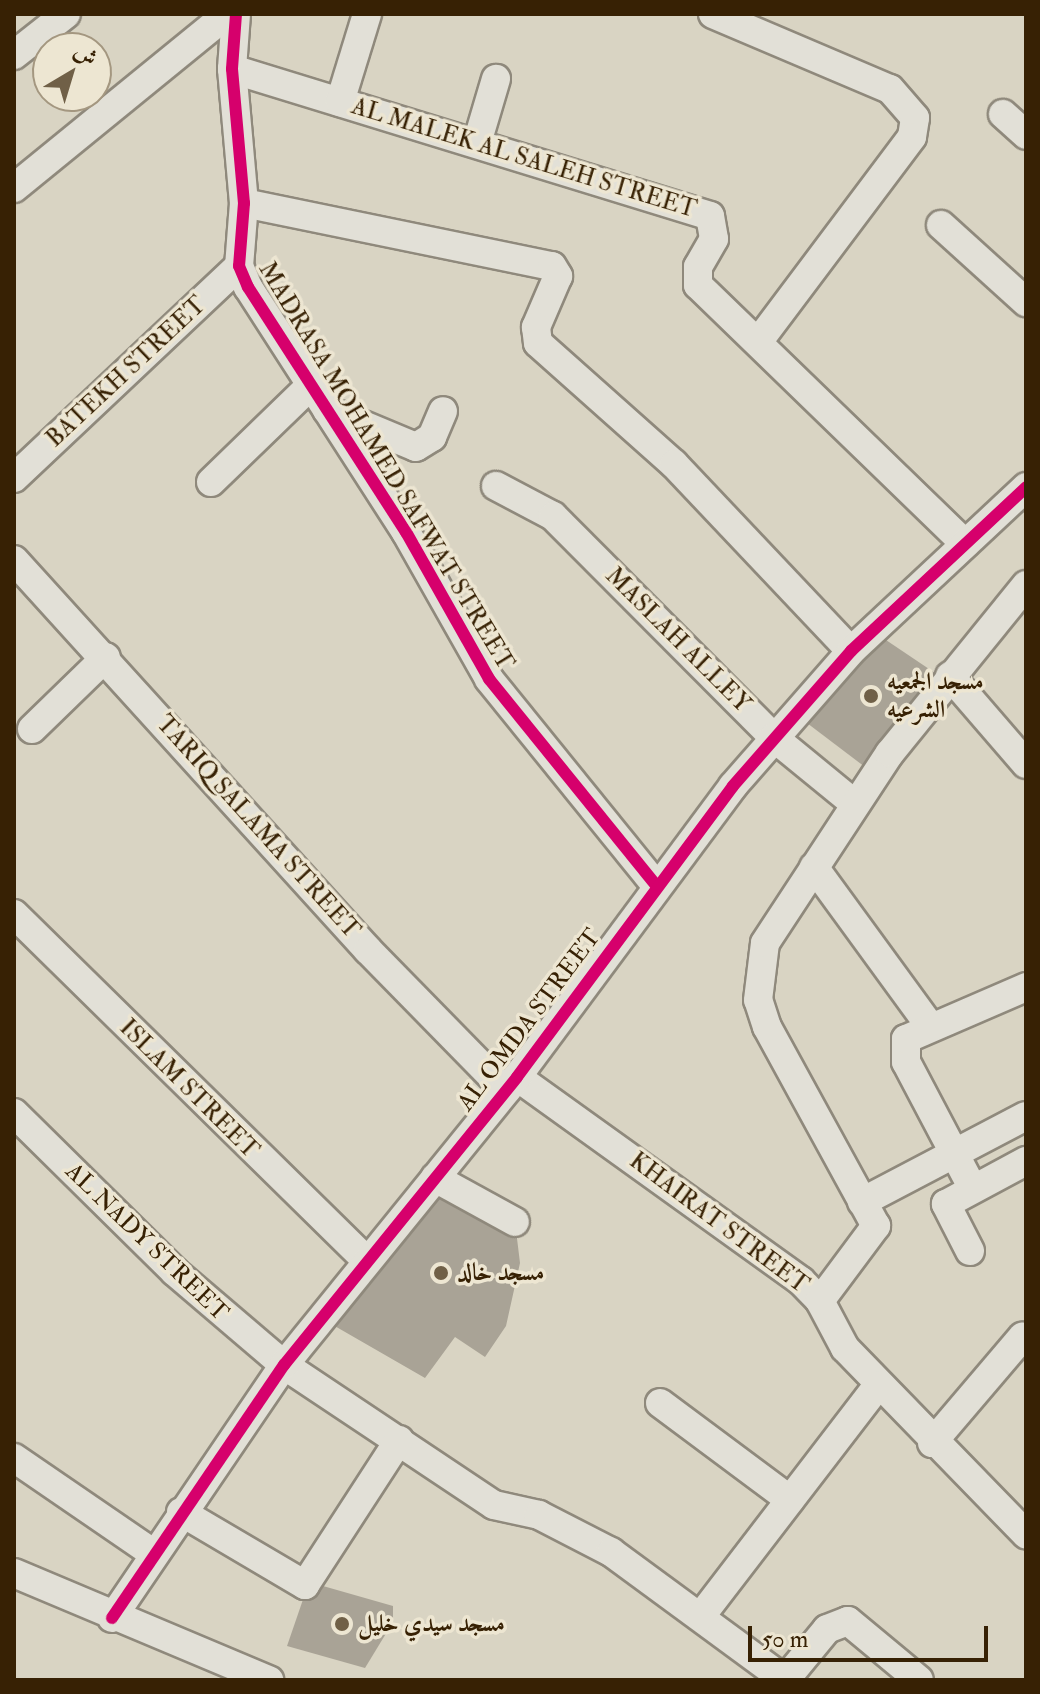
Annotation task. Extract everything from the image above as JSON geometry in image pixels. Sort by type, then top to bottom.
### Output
[{"type":"street","points":[[14,55],[66,14]]},
{"type":"street","points":[[14,188],[227,14]]},
{"type":"street","name":"MADRASA MOHAMED SAFWAT STREET","points":[[236,14],[232,69],[244,203],[239,266],[489,679],[656,885]]},
{"type":"street","points":[[340,102],[367,14]]},
{"type":"street","points":[[713,14],[890,89],[915,118],[912,137],[759,341]]},
{"type":"street","name":"AL MALEK AL SALEH STREET","points":[[232,69],[710,216],[714,239],[698,267],[698,285],[965,544]]},
{"type":"street","points":[[477,143],[496,79]]},
{"type":"street","points":[[1003,114],[1026,135]]},
{"type":"street","points":[[244,203],[552,266],[558,276],[536,327],[538,343],[674,464],[851,651]]},
{"type":"street","points":[[941,225],[1026,302]]},
{"type":"street","name":"BATEKH STREET","points":[[14,478],[239,266]]},
{"type":"street","points":[[211,482],[312,384]]},
{"type":"street","points":[[327,410],[416,447],[432,437],[443,411]]},
{"type":"street","name":"MASLAH ALLEY","points":[[496,486],[561,524],[773,737],[855,804]]},
{"type":"street","name":"AL OMDA STREET","points":[[112,1618],[153,1553],[284,1365],[511,1084],[656,885],[773,737],[851,651],[1026,487]]},
{"type":"street","name":"TARIQ SALAMA STREET","points":[[14,560],[106,657],[368,950],[511,1084]]},
{"type":"street","points":[[820,1301],[875,1231],[862,1202],[799,1094],[758,1000],[765,943],[855,804],[950,676],[1026,585]]},
{"type":"street","points":[[32,729],[106,657]]},
{"type":"street","points":[[950,676],[1025,762]]},
{"type":"street","points":[[814,867],[930,1026]]},
{"type":"street","name":"ISLAM STREET","points":[[14,914],[367,1261]]},
{"type":"street","points":[[972,1187],[903,1051],[906,1039],[1026,987]]},
{"type":"street","name":"KHAIRAT STREET","points":[[511,1084],[776,1260],[820,1301],[845,1348],[878,1385],[932,1443],[1026,1534]]},
{"type":"street","name":"AL NADY STREET","points":[[14,1113],[175,1272],[284,1365],[494,1505],[575,1531],[701,1616],[785,1680]]},
{"type":"street","points":[[862,1202],[1026,1116]]},
{"type":"street","points":[[970,1251],[946,1204],[972,1187],[1026,1161]]},
{"type":"street","points":[[435,1178],[515,1222]]},
{"type":"street","points":[[932,1443],[1023,1336]]},
{"type":"street","points":[[701,1616],[878,1385]]},
{"type":"street","points":[[660,1403],[790,1500]]},
{"type":"street","points":[[181,1512],[295,1583],[309,1582],[399,1440]]},
{"type":"street","points":[[14,1458],[153,1553]]},
{"type":"street","points":[[14,1573],[112,1618],[269,1680]]},
{"type":"street","points":[[785,1680],[827,1629],[848,1621],[919,1680]]},
{"type":"building","name":"مسجد الجمعيه الشرعيه","points":[[880,636],[935,673],[865,767],[803,720]]},
{"type":"building","name":"مسجد خالد","points":[[431,1191],[515,1222],[520,1263],[506,1326],[485,1357],[455,1337],[425,1378],[326,1321]]},
{"type":"building","name":"مسجد سيدي خليل","points":[[309,1582],[393,1606],[393,1622],[365,1668],[287,1646]]},
{"type":"cycle path","points":[[236,14],[232,69],[244,203],[239,266],[248,287],[406,532],[489,679],[656,885]]},
{"type":"cycle path","points":[[112,1618],[284,1365],[517,1077],[733,786],[851,651],[1026,487]]},
{"type":"place","name":"مسجد الجمعيه الشرعيه","points":[[871,696]]},
{"type":"place","name":"مسجد خالد","points":[[441,1273]]},
{"type":"place","name":"مسجد سيدي خليل","points":[[342,1624]]}]
